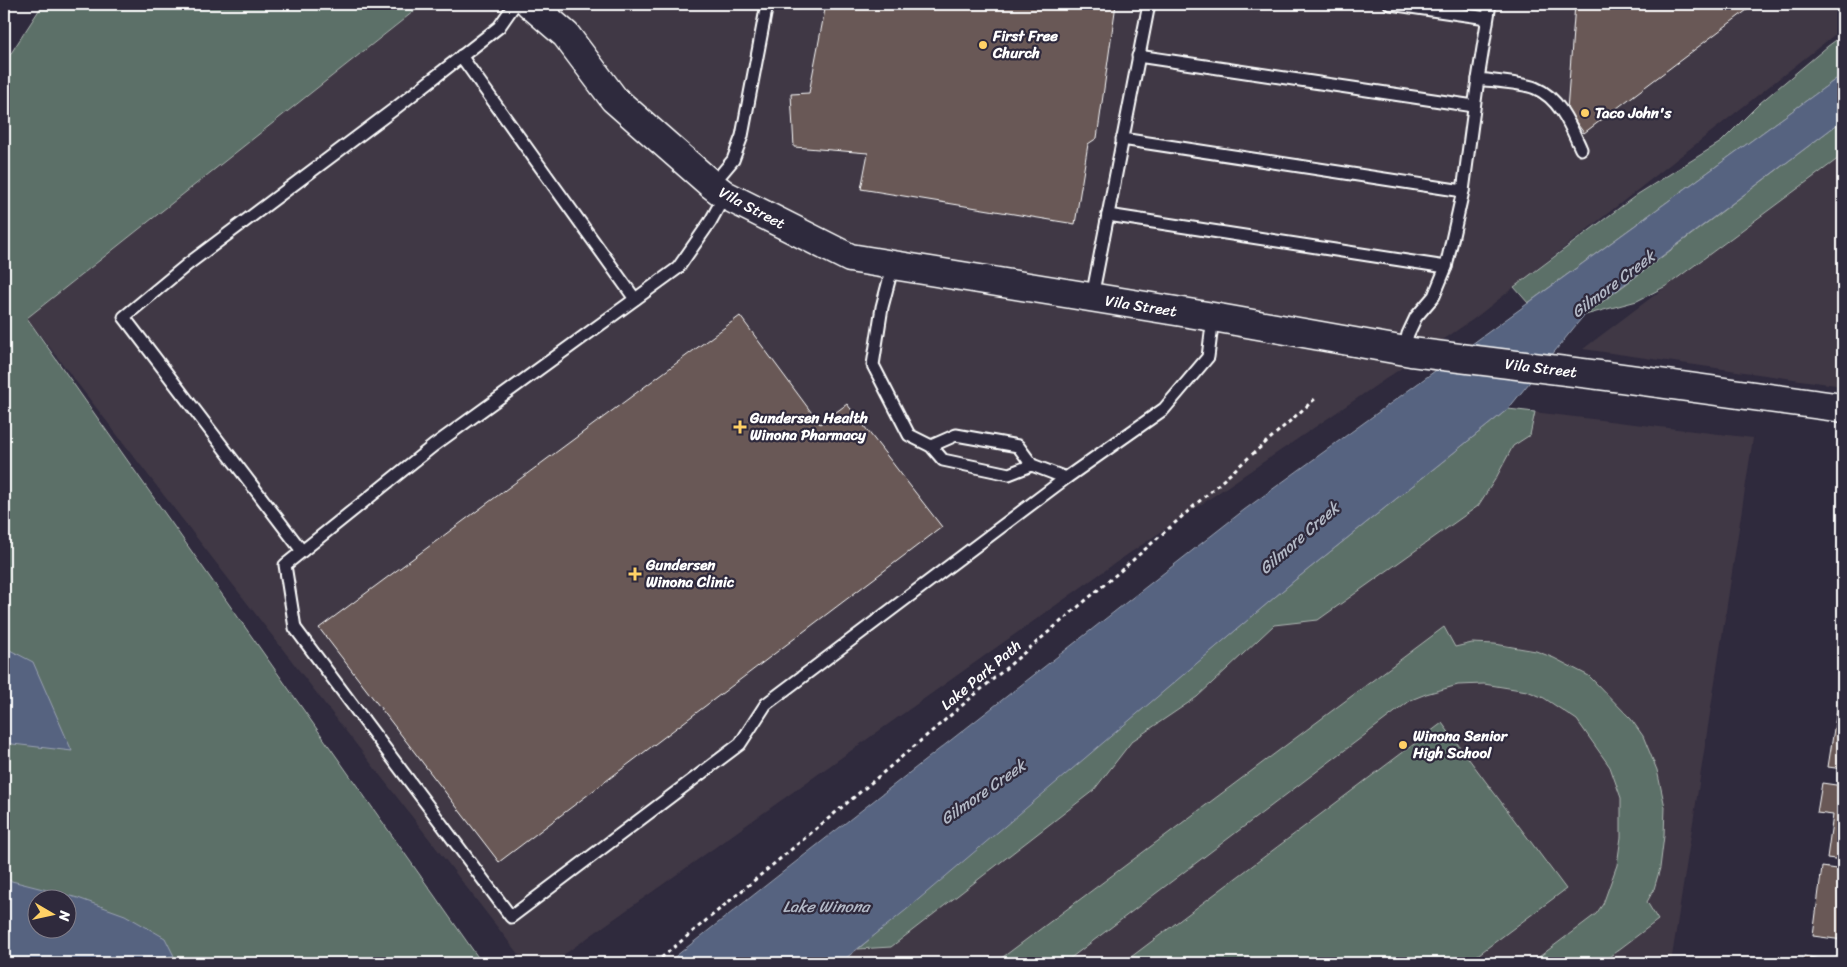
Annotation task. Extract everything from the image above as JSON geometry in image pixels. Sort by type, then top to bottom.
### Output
[{"type":"street","name":"Vila Street","points":[[530,4],[566,35],[614,100],[718,190],[850,258],[1091,299],[1213,317],[1243,324],[1407,351],[1843,408]]},
{"type":"lane","points":[[302,551],[124,317],[188,264],[499,27],[515,4]]},
{"type":"lane","points":[[767,4],[742,136],[733,160],[718,190],[710,222],[678,268],[433,446],[285,565],[296,628],[512,917],[740,744],[766,704],[1066,478],[1164,409],[1208,357],[1213,317]]},
{"type":"lane","points":[[1091,299],[1148,4]]},
{"type":"lane","points":[[1390,4],[1487,18]]},
{"type":"lane","points":[[1407,351],[1408,334],[1416,317],[1434,296],[1446,267],[1463,191],[1490,4]]},
{"type":"lane","points":[[461,56],[636,299]]},
{"type":"lane","points":[[1138,56],[1474,106]]},
{"type":"lane","points":[[1478,79],[1535,88],[1552,100],[1563,113],[1582,149]]},
{"type":"lane","points":[[1122,139],[1463,191]]},
{"type":"lane","points":[[1108,215],[1446,267]]},
{"type":"lane","points":[[893,265],[882,307],[873,365],[909,435],[931,446],[943,460],[1009,474],[1032,465]]},
{"type":"lane","points":[[931,446],[956,435],[1018,446],[1032,465],[1066,478]]},
{"type":"path","name":"Lake Park Path","points":[[655,963],[1125,567],[1316,398]]},
{"type":"shaded area","points":[[423,4],[1843,4],[1843,28],[1475,318],[1121,559],[552,963],[525,963],[27,318]]},
{"type":"shaded area","points":[[1843,155],[1843,386],[1583,349],[1668,285]]},
{"type":"shaded area","name":"Winona Senior High School","points":[[1508,409],[1753,438],[1671,963],[840,963]]},
{"type":"green space","points":[[43,4],[423,4],[27,318],[482,963],[4,963],[4,64]]},
{"type":"green space","points":[[1843,35],[1843,74],[1528,303],[1514,287],[1638,194],[1721,142],[1760,103]]},
{"type":"green space","points":[[1843,120],[1843,155],[1668,285],[1637,301],[1585,315]]},
{"type":"green space","points":[[1508,409],[1535,412],[1530,435],[1513,446],[1478,506],[1318,620],[1274,625],[1197,697],[1132,741],[1094,790],[891,947],[858,949],[1295,580]]},
{"type":"green space","points":[[1444,627],[1455,647],[1472,643],[1495,644],[1536,651],[1589,676],[1631,719],[1643,736],[1657,770],[1665,807],[1660,868],[1654,889],[1647,902],[1658,920],[1601,963],[1531,963],[1596,914],[1603,904],[1617,865],[1621,837],[1621,798],[1610,767],[1577,720],[1544,698],[1527,691],[1484,684],[1458,685],[1411,700],[1064,963],[995,963]]},
{"type":"green space","points":[[1442,723],[1566,889],[1467,963],[1123,963]]},
{"type":"water","name":"Lake Winona","points":[[1843,74],[1843,120],[1585,314],[1508,409],[1295,580],[906,910],[840,963],[667,963],[1244,510]]},
{"type":"water","points":[[4,647],[33,662],[72,751],[4,743]]},
{"type":"water","points":[[4,879],[47,890],[28,890],[28,940],[78,940],[78,898],[125,915],[165,938],[174,956],[115,963],[4,961]]},
{"type":"building","points":[[826,4],[1116,4],[1097,138],[1088,144],[1075,224],[861,189],[868,153],[794,147],[791,94],[809,93]]},
{"type":"building","points":[[1575,4],[1755,4],[1584,133],[1567,110]]},
{"type":"building","name":"Gundersen Winona Clinic","points":[[740,316],[820,424],[847,404],[942,527],[499,862],[319,628]]},
{"type":"building","points":[[1843,678],[1843,769],[1828,767]]},
{"type":"building","points":[[1822,783],[1843,786],[1843,860],[1827,858],[1833,815],[1817,813]]},
{"type":"building","points":[[1822,867],[1843,870],[1843,940],[1813,936]]},
{"type":"building","points":[[1804,956],[1840,963],[1802,963]]},
{"type":"place","name":"First Free Church","points":[[983,45]]},
{"type":"place","name":"Taco John's","points":[[1585,113]]},
{"type":"place","name":"Gundersen Health Winona Pharmacy","points":[[740,427]]},
{"type":"place","name":"Gundersen Winona Clinic","points":[[635,574]]},
{"type":"place","name":"Winona Senior High School","points":[[1403,745]]},
{"type":"water label","name":"Gilmore Creek","points":[[1613,284]]},
{"type":"water label","name":"Gilmore Creek","points":[[1299,538]]},
{"type":"water label","name":"Gilmore Creek","points":[[983,792]]}]
